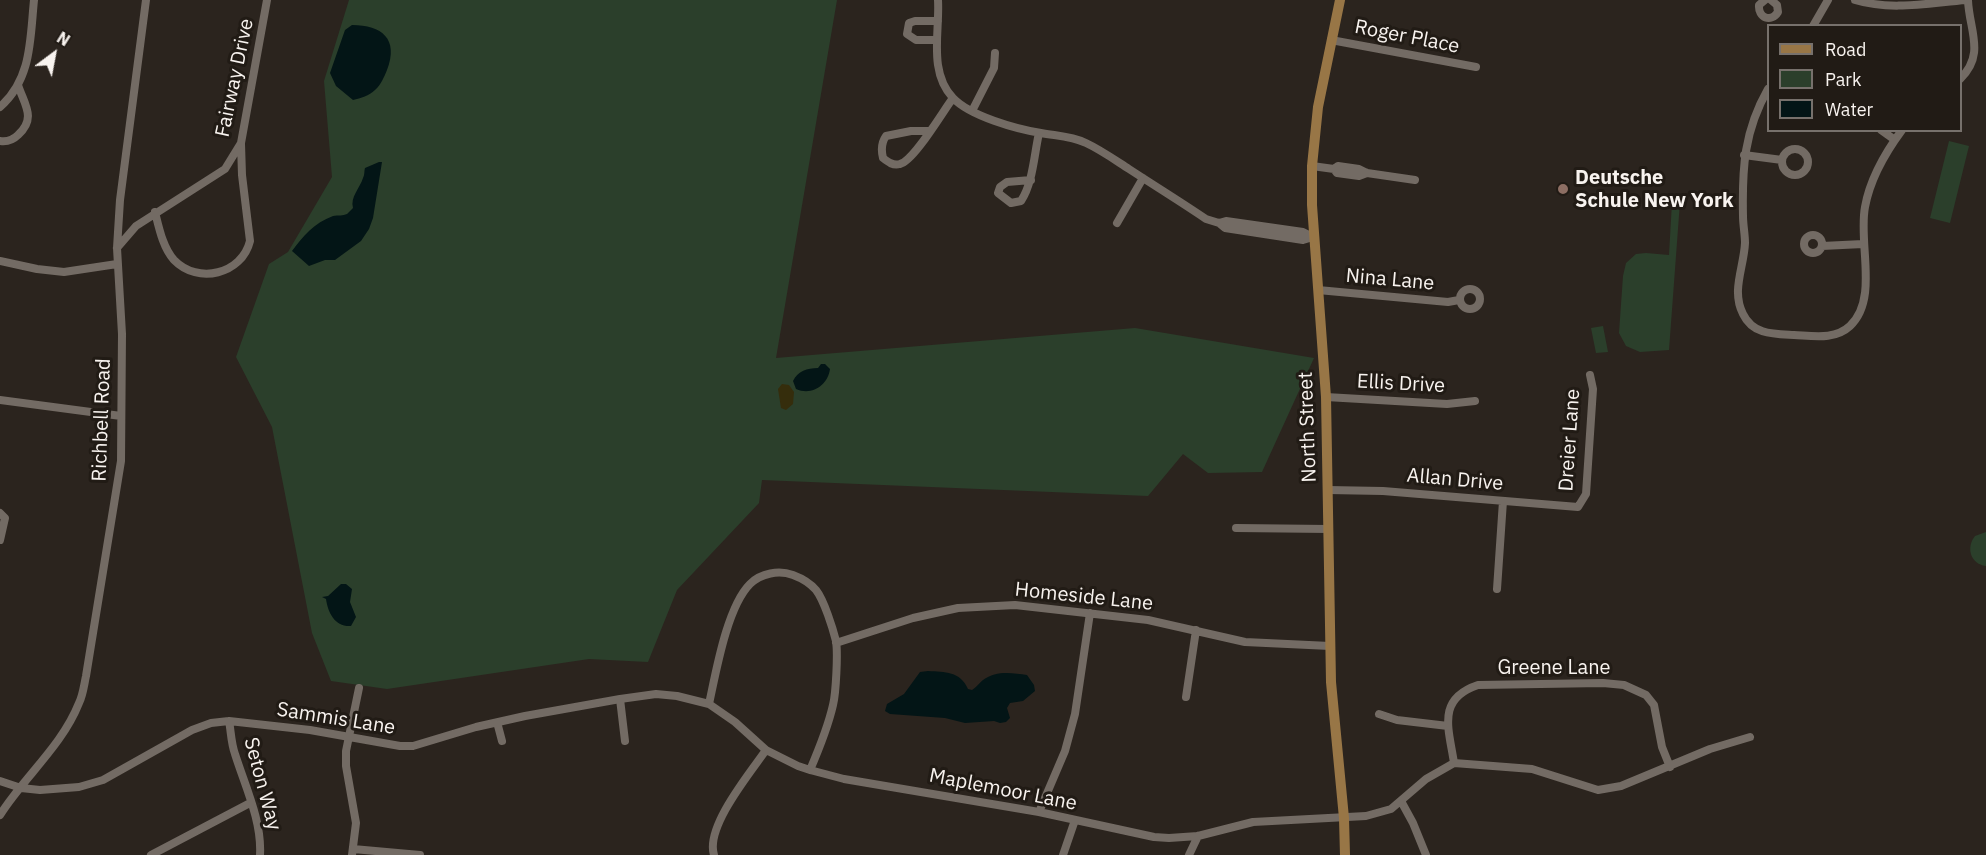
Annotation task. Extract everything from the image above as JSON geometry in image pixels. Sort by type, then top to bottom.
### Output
[{"type":"main road","name":"North Street","points":[[1340,0],[1318,107],[1312,166],[1313,237],[1326,397],[1331,682],[1344,818],[1345,855]]},
{"type":"street","points":[[0,107],[24,75],[28,61],[34,0]]},
{"type":"street","name":"Richbell Road","points":[[0,815],[52,749],[80,702],[86,676],[121,461],[122,334],[117,248],[120,200],[146,0]]},
{"type":"street","name":"Fairway Drive","points":[[117,248],[136,226],[155,212],[225,169],[241,143],[267,0]]},
{"type":"street","points":[[938,0],[938,68],[953,98],[972,111],[999,122],[1085,143],[1206,219],[1219,223],[1225,228],[1303,240],[1313,237]]},
{"type":"street","points":[[1765,0],[1759,5],[1759,11],[1762,16],[1772,22],[1778,8],[1771,0]]},
{"type":"street","points":[[1814,24],[1828,0]]},
{"type":"street","points":[[1855,0],[1892,6],[1967,0],[1978,47],[1974,62],[1962,77]]},
{"type":"street","points":[[937,40],[916,40],[907,34],[909,23],[938,21]]},
{"type":"street","name":"Roger Place","points":[[1331,39],[1476,67]]},
{"type":"street","points":[[972,111],[994,68],[995,53]]},
{"type":"street","points":[[0,141],[15,138],[26,126],[29,118],[18,85]]},
{"type":"street","points":[[1767,91],[1750,130],[1744,155],[1745,241],[1738,280],[1738,302],[1743,315],[1750,324],[1766,333],[1826,336],[1843,331],[1852,325],[1863,309],[1865,208],[1880,166],[1901,132]]},
{"type":"street","points":[[930,131],[911,131],[886,136],[882,141],[883,158],[898,165],[908,160],[930,131],[953,98]]},
{"type":"street","points":[[1884,132],[1895,140]]},
{"type":"street","points":[[1030,180],[1039,133]]},
{"type":"street","points":[[155,212],[166,248],[175,261],[192,272],[205,275],[228,269],[240,259],[249,247],[250,241],[242,175],[241,143]]},
{"type":"street","points":[[1744,155],[1782,160]]},
{"type":"street","points":[[1312,166],[1359,176],[1367,173],[1415,180]]},
{"type":"street","points":[[225,169],[230,168],[242,175]]},
{"type":"street","points":[[1117,223],[1143,178]]},
{"type":"street","points":[[1822,246],[1863,244]]},
{"type":"street","points":[[0,261],[64,272],[117,264]]},
{"type":"street","name":"Nina Lane","points":[[1318,290],[1448,302],[1459,300]]},
{"type":"street","name":"Dreier Lane","points":[[1578,507],[1586,494],[1593,389],[1590,375]]},
{"type":"street","name":"Ellis Drive","points":[[1326,397],[1447,404],[1475,401]]},
{"type":"street","points":[[0,400],[121,416]]},
{"type":"street","name":"Allan Drive","points":[[1328,490],[1383,491],[1578,507]]},
{"type":"street","points":[[1497,589],[1503,501]]},
{"type":"street","points":[[0,513],[5,518],[0,540]]},
{"type":"street","points":[[1236,528],[1329,530]]},
{"type":"street","points":[[709,704],[721,647],[741,596],[750,584],[757,579],[777,573],[788,574],[810,584],[820,597],[836,643],[834,703],[827,728],[810,770]]},
{"type":"street","name":"Homeside Lane","points":[[836,643],[912,618],[958,608],[1014,605],[1148,620],[1245,642],[1330,646]]},
{"type":"street","points":[[1039,812],[1065,751],[1074,714],[1090,613]]},
{"type":"street","points":[[1186,697],[1196,630]]},
{"type":"street","name":"Greene Lane","points":[[1454,763],[1448,726],[1449,709],[1463,690],[1478,685],[1603,683],[1624,685],[1646,695],[1653,705],[1662,747],[1670,767]]},
{"type":"street","points":[[359,688],[348,737],[346,766],[356,823],[353,852],[420,855]]},
{"type":"street","name":"Sammis Lane","points":[[0,781],[21,788],[80,788],[103,780],[192,730],[211,723],[255,722],[400,746],[413,746],[497,722],[620,699],[656,694],[677,696]]},
{"type":"street","name":"Maplemoor Lane","points":[[677,696],[709,704],[735,722],[766,750],[810,770],[844,779],[1039,812],[1154,837],[1198,836],[1252,822],[1366,816],[1391,809],[1426,779],[1454,763]]},
{"type":"street","points":[[620,699],[625,741]]},
{"type":"street","points":[[1379,714],[1397,720],[1448,726]]},
{"type":"street","name":"Seton Way","points":[[230,721],[234,751],[260,835],[260,855]]},
{"type":"street","points":[[497,722],[502,741]]},
{"type":"street","points":[[1454,763],[1532,769],[1598,790],[1621,786],[1710,749],[1750,737]]},
{"type":"street","points":[[714,855],[712,840],[731,800],[766,750]]},
{"type":"street","points":[[1401,801],[1426,855]]},
{"type":"street","points":[[151,855],[250,803]]},
{"type":"street","points":[[1063,855],[1075,820]]},
{"type":"street","points":[[1189,855],[1198,836]]},
{"type":"green space","points":[[349,0],[837,0],[776,358],[1135,328],[1314,358],[1262,472],[1208,473],[1183,454],[1148,496],[762,480],[759,503],[677,590],[648,662],[589,659],[387,689],[331,681],[312,633],[272,427],[236,357],[269,264],[288,252],[332,177],[324,81]]},
{"type":"green space","points":[[1949,141],[1969,146],[1950,223],[1930,218]]},
{"type":"green space","points":[[1672,202],[1680,202],[1669,350],[1640,352],[1626,346],[1619,333],[1623,276],[1626,263],[1636,254],[1669,255]]},
{"type":"green space","points":[[1603,326],[1608,352],[1596,353],[1591,328]]},
{"type":"green space","points":[[1986,532],[1986,566],[1973,559],[1970,550],[1975,536]]},
{"type":"sand","points":[[782,384],[789,385],[794,392],[793,404],[786,410],[781,408],[778,389]]},
{"type":"water","points":[[352,25],[379,31],[389,42],[391,50],[387,70],[379,86],[368,95],[353,100],[336,86],[330,73],[345,30]]},
{"type":"water","points":[[382,162],[373,218],[361,241],[335,260],[325,260],[309,266],[292,251],[315,226],[333,216],[347,214],[353,208],[354,196],[364,177],[365,168]]},
{"type":"water","points":[[821,364],[825,364],[830,369],[823,384],[808,391],[796,389],[793,381],[800,372],[818,368]]},
{"type":"water","points":[[341,584],[346,584],[352,589],[350,602],[356,617],[351,626],[345,626],[333,618],[326,599],[322,597],[328,596]]},
{"type":"water","points":[[920,672],[946,672],[956,676],[965,683],[968,689],[972,690],[993,675],[1005,673],[1027,675],[1035,691],[1023,701],[1010,703],[1007,708],[1010,718],[1000,723],[994,721],[965,723],[945,718],[890,714],[885,711],[887,704],[904,694]]},
{"type":"place","name":"Deutsche Schule New York","points":[[1563,189]]}]
